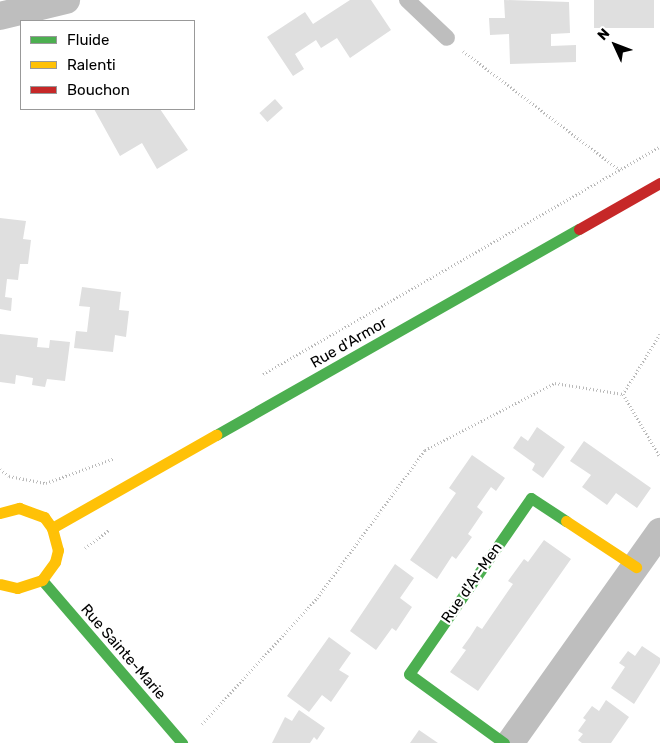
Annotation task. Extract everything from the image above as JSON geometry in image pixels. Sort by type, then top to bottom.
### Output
[{"type":"main road","name":"Rue d'Armor","points":[[52,528],[660,183]]},
{"type":"main road","name":"Rue d'Ar-Men","points":[[504,743],[409,674],[530,498],[636,567]]},
{"type":"main road","points":[[0,513],[18,508],[32,510],[52,528],[57,538],[55,562],[42,580],[17,588],[0,584]]},
{"type":"main road","name":"Rue Sainte-Marie","points":[[42,580],[182,743]]},
{"type":"street","points":[[0,16],[66,0]]},
{"type":"street","points":[[510,743],[660,532]]},
{"type":"lane","points":[[407,0],[447,38]]},
{"type":"path","points":[[447,38],[620,170],[645,192]]},
{"type":"path","points":[[256,378],[660,147]]},
{"type":"path","points":[[623,394],[660,334]]},
{"type":"path","points":[[198,728],[317,598],[425,450],[555,383],[623,394],[660,456]]},
{"type":"path","points":[[0,469],[8,476],[46,483],[123,455]]},
{"type":"building","points":[[350,0],[371,0],[391,30],[350,58],[337,38],[321,48],[316,40],[295,54],[304,69],[293,76],[267,37],[305,12],[313,24]]},
{"type":"building","points":[[504,0],[569,2],[570,33],[551,34],[551,46],[576,45],[576,62],[510,64],[509,34],[490,35],[489,18],[505,18]]},
{"type":"building","points":[[594,0],[654,0],[654,28],[594,28]]},
{"type":"building","points":[[275,99],[283,108],[267,122],[259,113]]},
{"type":"building","points":[[95,110],[161,110],[188,150],[157,169],[142,143],[120,156]]},
{"type":"building","points":[[0,218],[26,221],[23,239],[31,240],[28,264],[20,264],[18,280],[7,279],[5,297],[12,298],[11,311],[0,309]]},
{"type":"building","points":[[82,287],[121,292],[119,310],[129,311],[126,337],[115,335],[113,352],[74,348],[76,331],[87,332],[90,307],[79,306]]},
{"type":"building","points":[[0,334],[38,338],[37,347],[49,348],[50,340],[70,342],[65,381],[47,379],[45,387],[32,385],[33,378],[16,375],[15,384],[0,382]]},
{"type":"building","points":[[537,427],[565,447],[543,478],[532,470],[535,464],[513,448],[521,436],[528,441]]},
{"type":"building","points":[[584,441],[651,488],[637,508],[616,493],[607,505],[582,487],[591,475],[570,461]]},
{"type":"building","points":[[472,455],[505,478],[496,491],[491,487],[477,507],[483,512],[468,534],[472,537],[456,559],[452,556],[437,579],[410,560],[456,493],[449,488]]},
{"type":"building","points":[[544,540],[571,559],[478,691],[450,672],[466,650],[462,648],[477,626],[482,629],[513,584],[508,581],[524,559],[528,562]]},
{"type":"building","points":[[395,564],[414,578],[400,598],[412,607],[396,631],[392,628],[376,650],[350,631]]},
{"type":"building","points":[[329,637],[351,653],[339,670],[349,676],[331,702],[322,695],[309,712],[287,696]]},
{"type":"building","points":[[642,646],[660,658],[660,663],[634,704],[611,688],[625,667],[619,663],[628,651],[635,656]]},
{"type":"building","points":[[606,700],[629,717],[611,743],[582,743],[578,740],[583,734],[578,731],[586,720],[583,718],[592,706],[599,711]]},
{"type":"building","points":[[299,710],[325,728],[317,740],[314,737],[310,743],[272,743],[285,717],[292,721]]},
{"type":"building","points":[[419,730],[438,743],[410,743]]},
{"type":"traffic: fast","points":[[216,435],[579,229]]},
{"type":"traffic: fast","points":[[504,743],[409,674],[531,498],[566,521]]},
{"type":"traffic: fast","points":[[42,580],[182,743]]},
{"type":"traffic: slow","points":[[52,528],[216,435]]},
{"type":"traffic: slow","points":[[0,513],[19,508],[44,517],[52,528],[58,550],[55,562],[42,580],[17,588],[0,584]]},
{"type":"traffic: slow","points":[[566,521],[636,567]]},
{"type":"traffic: jam","points":[[579,229],[660,183]]}]
